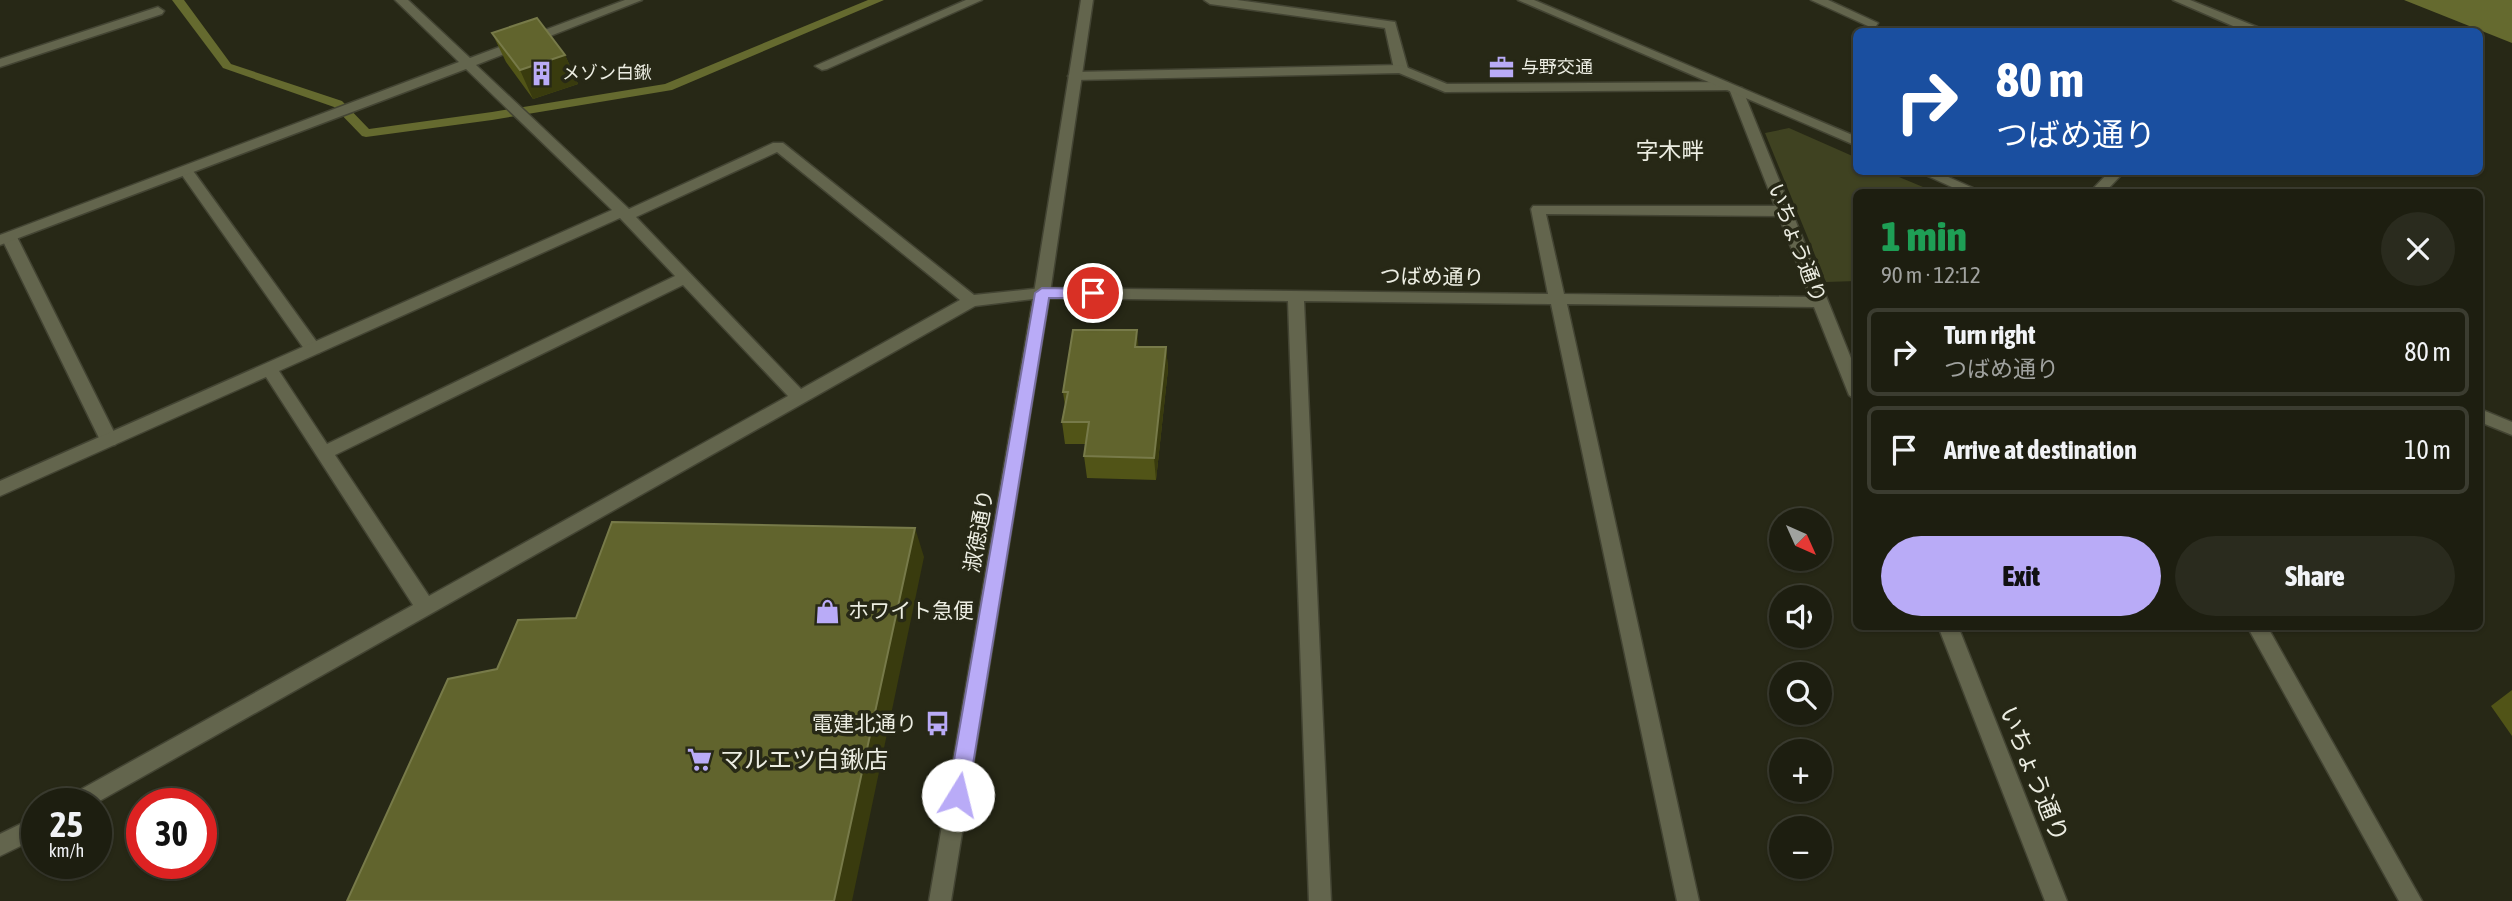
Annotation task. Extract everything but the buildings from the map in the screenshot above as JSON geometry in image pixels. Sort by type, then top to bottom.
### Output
[{"type":"street","points":[[401,0],[624,214],[800,398]]},
{"type":"street","points":[[109,440],[4,239],[636,0]]},
{"type":"street","points":[[822,66],[976,0]]},
{"type":"street","name":"淑徳通り","points":[[940,901],[1042,293],[1087,0]]},
{"type":"street","points":[[1210,0],[1391,25],[1401,69]]},
{"type":"street","points":[[1524,0],[1853,140]]},
{"type":"street","points":[[1817,0],[1872,23]]},
{"type":"street","points":[[2179,0],[2253,28]]},
{"type":"street","points":[[0,63],[158,11]]},
{"type":"street","points":[[1075,76],[1401,69],[1445,88],[1732,89]]},
{"type":"street","name":"いちょう通り","points":[[1732,89],[1784,211],[1853,386]]},
{"type":"street","points":[[0,489],[778,146],[971,301],[103,788]]},
{"type":"street","points":[[187,170],[313,349]]},
{"type":"street","points":[[1933,175],[1968,189]]},
{"type":"street","points":[[2099,189],[2114,175]]},
{"type":"street","points":[[1688,901],[1538,209],[1784,211]]},
{"type":"street","points":[[324,453],[685,278]]},
{"type":"street","name":"つばめ通り","points":[[971,301],[1042,293],[1820,302]]},
{"type":"street","points":[[1296,296],[1320,901]]},
{"type":"street","points":[[270,369],[426,608]]},
{"type":"street","points":[[2483,416],[2512,429]]},
{"type":"street","name":"いちょう通り","points":[[1950,630],[2056,901]]},
{"type":"street","points":[[2259,630],[2411,901]]},
{"type":"street","points":[[0,846],[21,834]]},
{"type":"shaded area","points":[[2404,0],[2512,0],[2512,43],[2483,31],[2483,28],[2474,28]]},
{"type":"shaded area","points":[[1789,128],[1853,156],[1853,175],[1894,175],[1928,189],[1853,189],[1853,281],[1826,282],[1765,133]]},
{"type":"waterway","points":[[178,0],[227,66],[338,104],[366,133],[492,116],[668,87],[878,0]]},
{"type":"place","name":"与野交通","points":[[1501,67]]},
{"type":"place","name":"メゾン白鍬","points":[[542,73]]},
{"type":"place","name":"ホワイト急便","points":[[828,611]]},
{"type":"place","name":"電建北通り","points":[[937,724]]},
{"type":"place","name":"マルエツ白鍬店","points":[[700,760]]},
{"type":"district","name":"字木畔","points":[[1670,151]]},
{"type":"route","points":[[958,795],[1042,293],[1093,293]]}]
